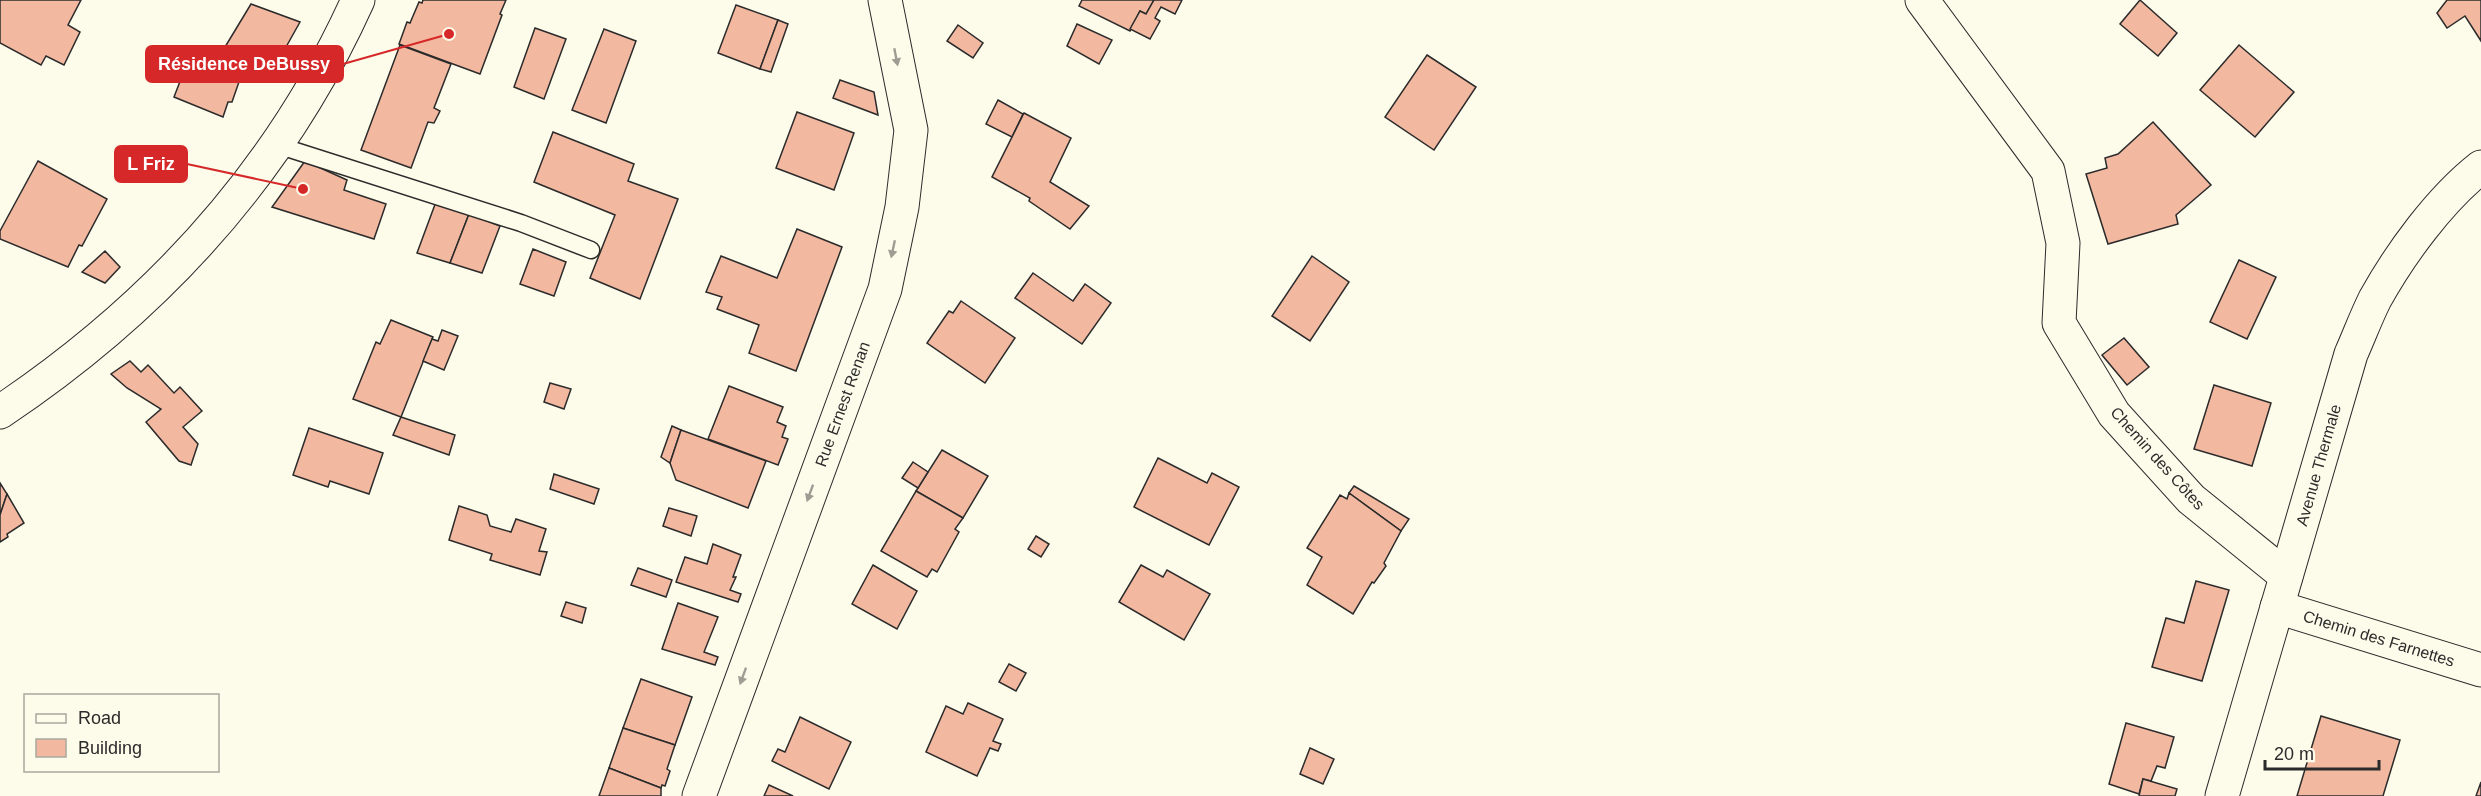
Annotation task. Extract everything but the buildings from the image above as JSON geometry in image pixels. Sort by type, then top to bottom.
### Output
[{"type":"street","points":[[0,412],[88,350],[133,310],[188,255],[237,200],[277,144],[313,86],[358,0]]},
{"type":"street","name":"Rue Ernest Renan","points":[[699,796],[885,289],[902,207],[911,130],[885,0]]},
{"type":"street","name":"Chemin des Côtes","points":[[1922,0],[2048,171],[2063,243],[2059,322],[2114,414],[2191,499],[2281,591]]},
{"type":"street","name":"Avenue Thermale","points":[[2222,796],[2351,354],[2375,300],[2416,238],[2441,206],[2481,167]]},
{"type":"street","name":"Chemin des Farnettes","points":[[2281,591],[2481,670]]},
{"type":"lane","points":[[277,144],[521,223],[591,250]]},
{"type":"place","name":"Résidence DeBussy","points":[[449,34]]},
{"type":"place","name":"L Friz","points":[[303,189]]}]
